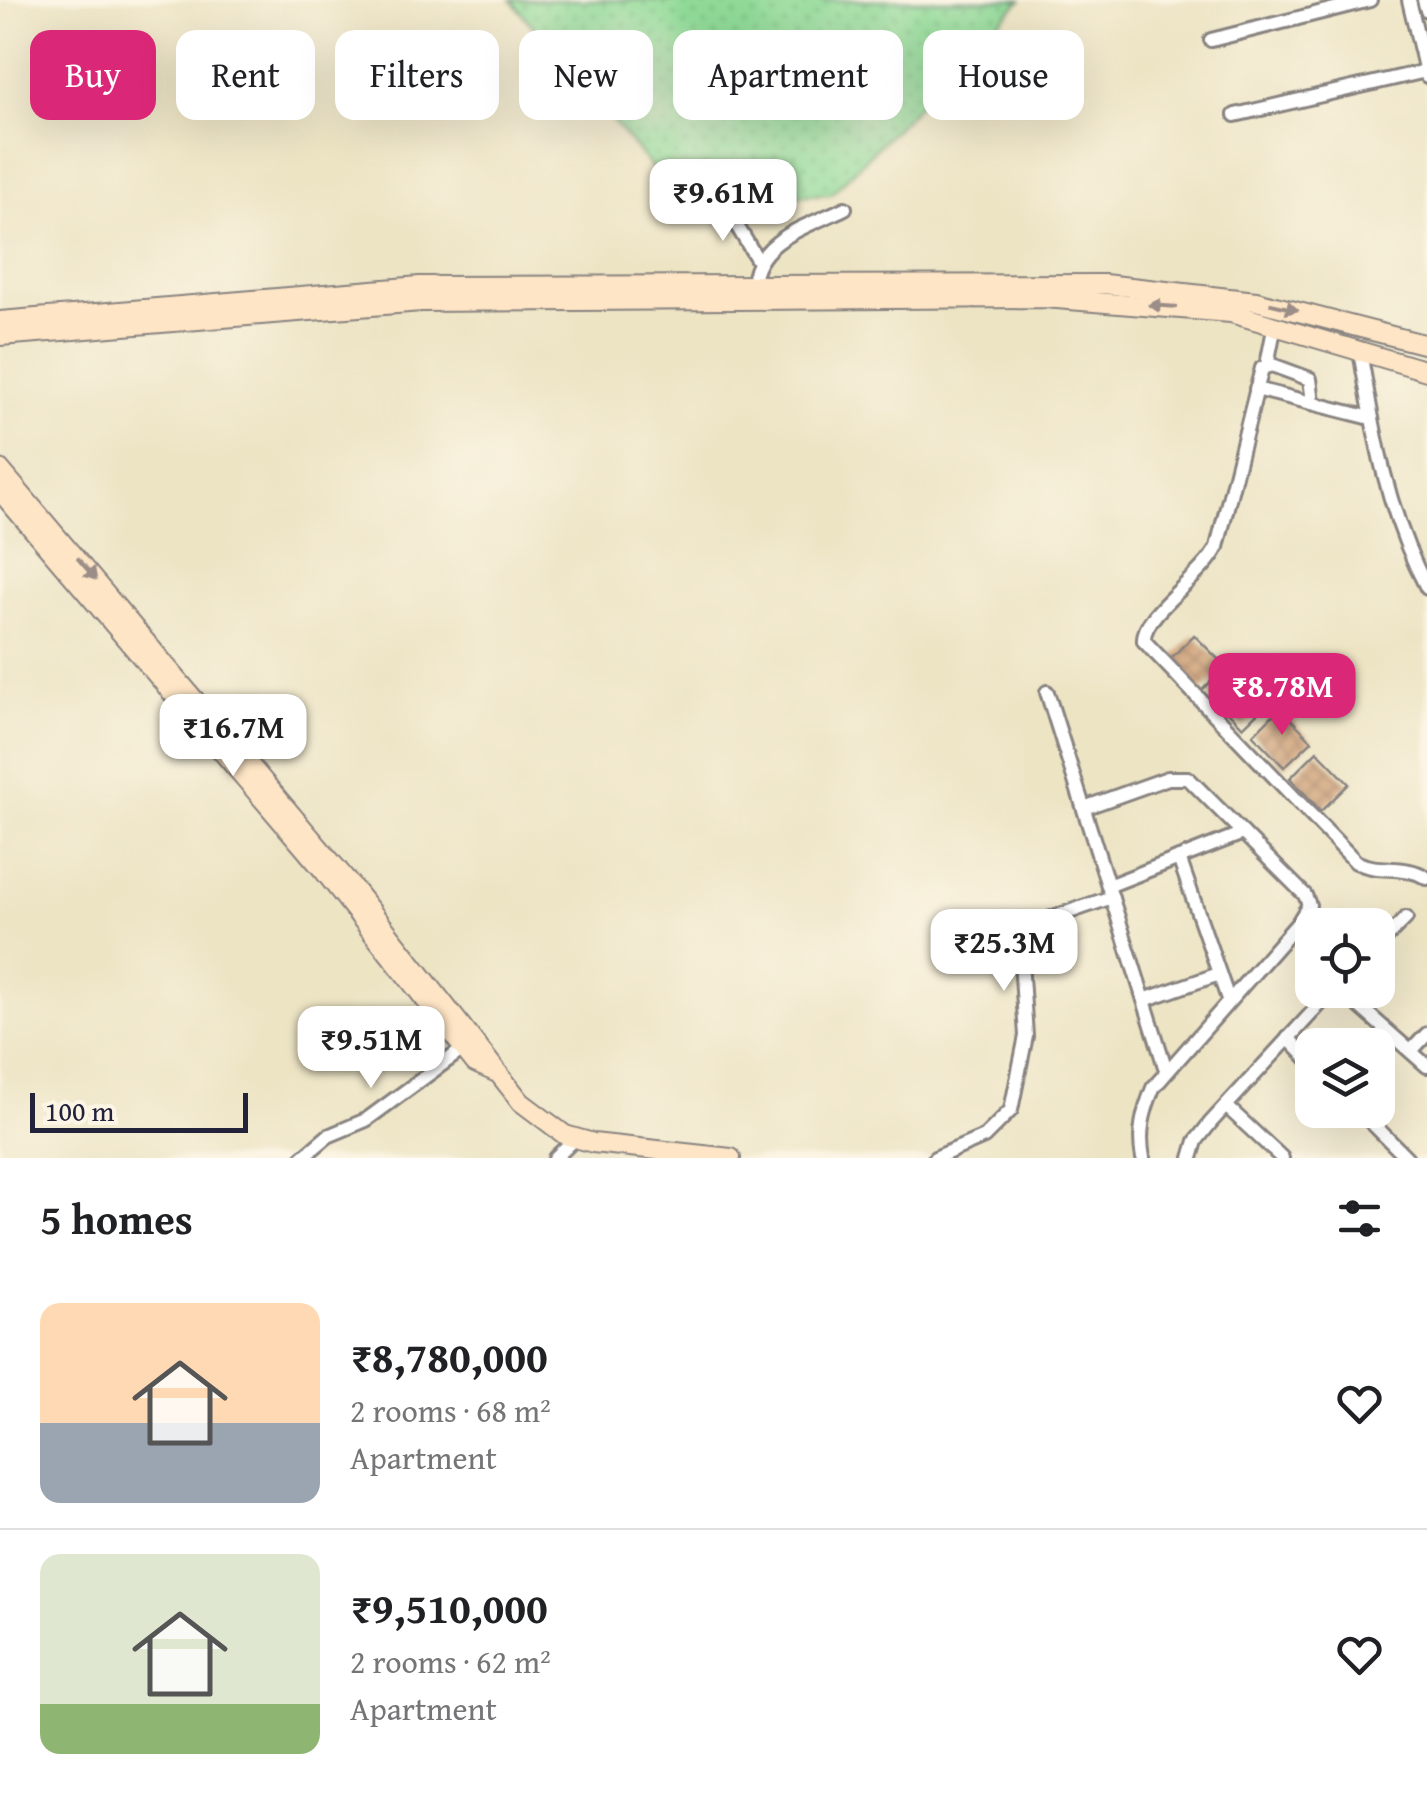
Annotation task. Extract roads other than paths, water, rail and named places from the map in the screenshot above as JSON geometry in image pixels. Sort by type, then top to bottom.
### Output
[{"type":"street","points":[[1212,40],[1370,0]]},
{"type":"street","points":[[1408,0],[1427,79]]},
{"type":"street","points":[[1424,0],[1427,10]]},
{"type":"street","points":[[1235,116],[1426,71]]},
{"type":"street","points":[[725,206],[757,259]]},
{"type":"street","points":[[753,285],[757,259],[774,244],[845,208]]},
{"type":"street","points":[[0,320],[420,286],[1104,284],[1174,288],[1256,301],[1427,345]]},
{"type":"street","points":[[0,336],[421,302],[1044,298],[1198,309],[1276,324],[1427,371]]},
{"type":"street","points":[[1276,324],[1266,365],[1259,372],[1212,558],[1152,618],[1144,642],[1356,862],[1378,870],[1404,867],[1427,878]]},
{"type":"street","points":[[1382,357],[1386,334]]},
{"type":"street","points":[[1360,351],[1385,486],[1409,554],[1427,588]]},
{"type":"street","points":[[1266,365],[1310,379],[1313,402]]},
{"type":"street","points":[[1256,389],[1371,418]]},
{"type":"street","points":[[0,469],[350,884],[488,1056],[495,1072],[538,1118],[576,1138],[618,1148],[731,1158]]},
{"type":"street","points":[[0,492],[324,870],[475,1063],[495,1072]]},
{"type":"street","points":[[1048,692],[1166,1070]]},
{"type":"street","points":[[1084,808],[1180,776],[1195,784],[1305,894],[1308,905],[1298,923],[1166,1070],[1143,1112],[1143,1158]]},
{"type":"street","points":[[935,1158],[984,1137],[1011,1110],[1026,1036],[1020,946],[1026,928],[1243,832]]},
{"type":"street","points":[[1179,858],[1228,1000]]},
{"type":"street","points":[[1395,929],[1406,918]]},
{"type":"street","points":[[1144,1000],[1219,974]]},
{"type":"street","points":[[1192,1158],[1196,1141],[1316,1008]]},
{"type":"street","points":[[1362,1008],[1427,1066]]},
{"type":"street","points":[[1411,1051],[1427,1034]]},
{"type":"street","points":[[1288,1038],[1295,1045]]},
{"type":"street","points":[[302,1158],[328,1136],[366,1120],[464,1049]]},
{"type":"street","points":[[1226,1106],[1282,1158]]},
{"type":"street","points":[[1377,1128],[1407,1158]]},
{"type":"street","points":[[555,1158],[576,1138]]}]
